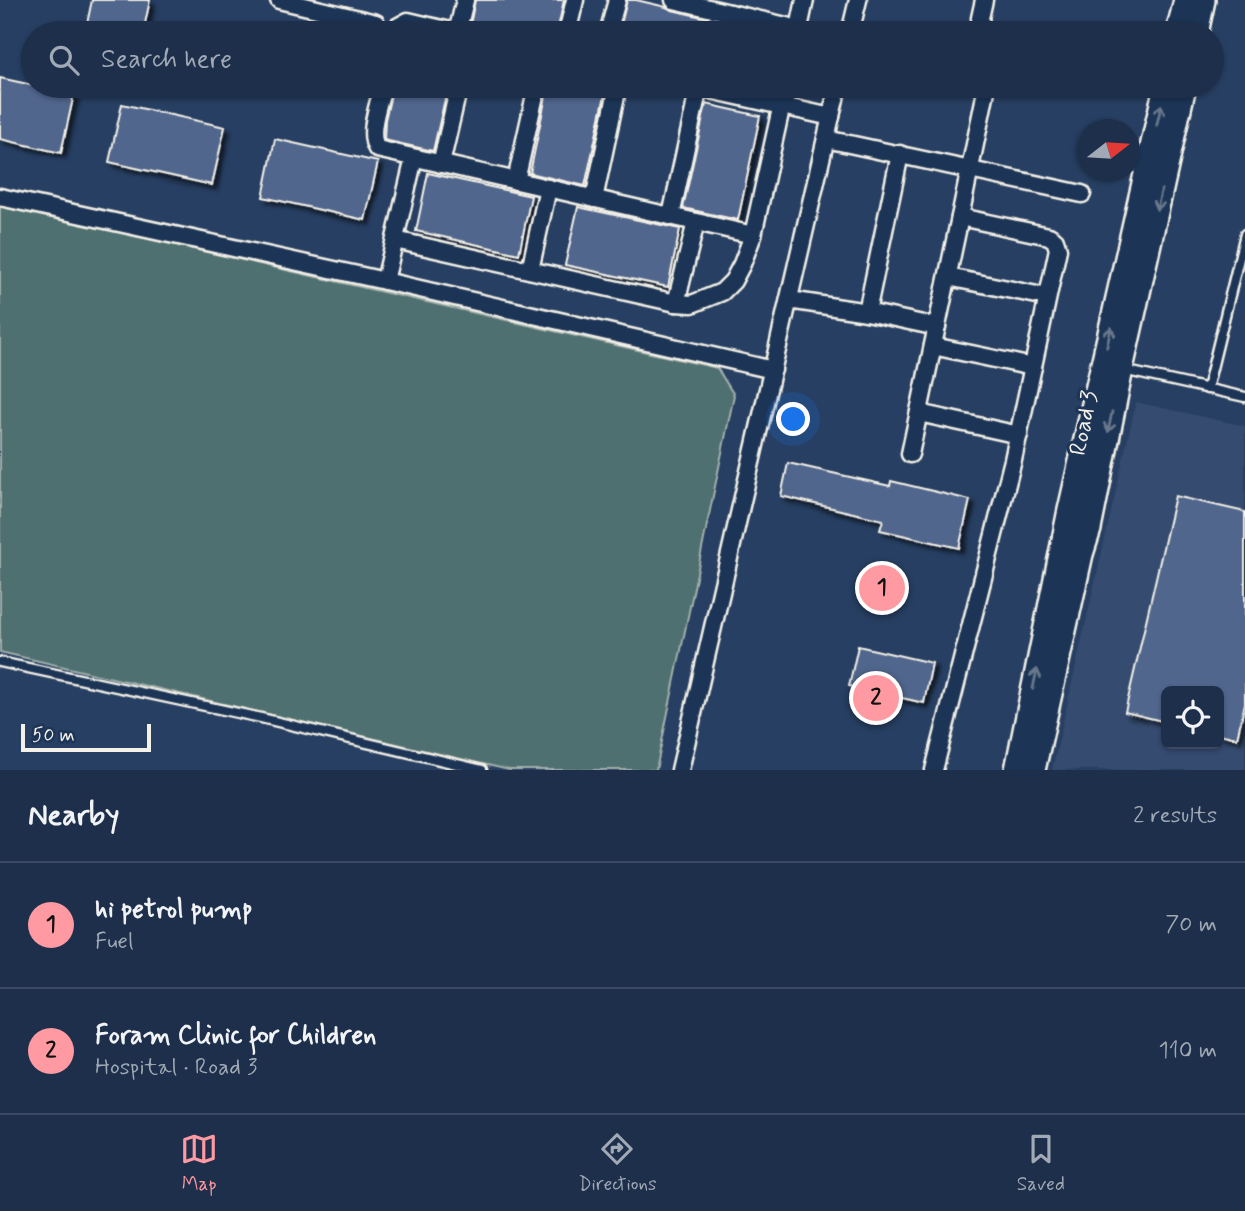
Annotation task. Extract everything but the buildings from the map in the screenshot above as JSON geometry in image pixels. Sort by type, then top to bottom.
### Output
[{"type":"street","points":[[279,0],[368,21]]},
{"type":"street","points":[[461,21],[465,0]]},
{"type":"street","points":[[570,21],[575,0]]},
{"type":"street","points":[[611,21],[617,0]]},
{"type":"street","points":[[674,0],[761,21]]},
{"type":"street","points":[[800,21],[805,0]]},
{"type":"street","points":[[853,21],[858,0]]},
{"type":"street","points":[[981,21],[984,0]]},
{"type":"street","points":[[1181,21],[1186,0]]},
{"type":"street","points":[[1199,21],[1203,0]]},
{"type":"street","points":[[729,21],[731,13]]},
{"type":"street","points":[[380,98],[372,135],[377,149],[753,235]]},
{"type":"street","points":[[441,164],[456,98]]},
{"type":"street","points":[[516,181],[534,98]]},
{"type":"street","points":[[594,199],[615,98]]},
{"type":"street","points":[[671,216],[694,98]]},
{"type":"street","points":[[755,98],[831,117]]},
{"type":"street","points":[[395,240],[676,303],[692,304],[722,292],[733,281],[742,264],[753,235],[783,98]]},
{"type":"street","points":[[680,770],[835,98]]},
{"type":"street","points":[[910,454],[985,98]]},
{"type":"street","name":"Road 3","points":[[1033,770],[1088,529],[1112,368],[1164,98]]},
{"type":"street","name":"Road 3","points":[[1017,770],[1070,510],[1112,368],[1181,98]]},
{"type":"street","points":[[826,139],[1082,194]]},
{"type":"street","points":[[867,312],[900,154]]},
{"type":"street","points":[[385,281],[414,158]]},
{"type":"street","points":[[530,270],[548,188]]},
{"type":"street","points":[[0,197],[385,281],[773,370]]},
{"type":"street","points":[[934,770],[1019,435],[1058,249],[1055,240],[1049,236],[960,217]]},
{"type":"street","points":[[676,303],[696,222]]},
{"type":"street","points":[[947,276],[1047,298]]},
{"type":"street","points":[[789,300],[867,312],[937,327]]},
{"type":"street","points":[[933,346],[1033,367]]},
{"type":"street","points":[[919,414],[1019,435]]},
{"type":"lane","points":[[1207,388],[1245,234]]},
{"type":"lane","points":[[1112,368],[1245,397]]},
{"type":"lane","points":[[0,662],[261,718],[482,770]]},
{"type":"shaded area","points":[[1136,402],[1245,426],[1245,770],[1052,770]]},
{"type":"green space","points":[[0,205],[717,368],[734,395],[656,770],[509,770],[0,652]]},
{"type":"place","name":"hi petrol pump","points":[[882,588]]},
{"type":"place","name":"Foram Clinic for Children","points":[[876,698]]}]
